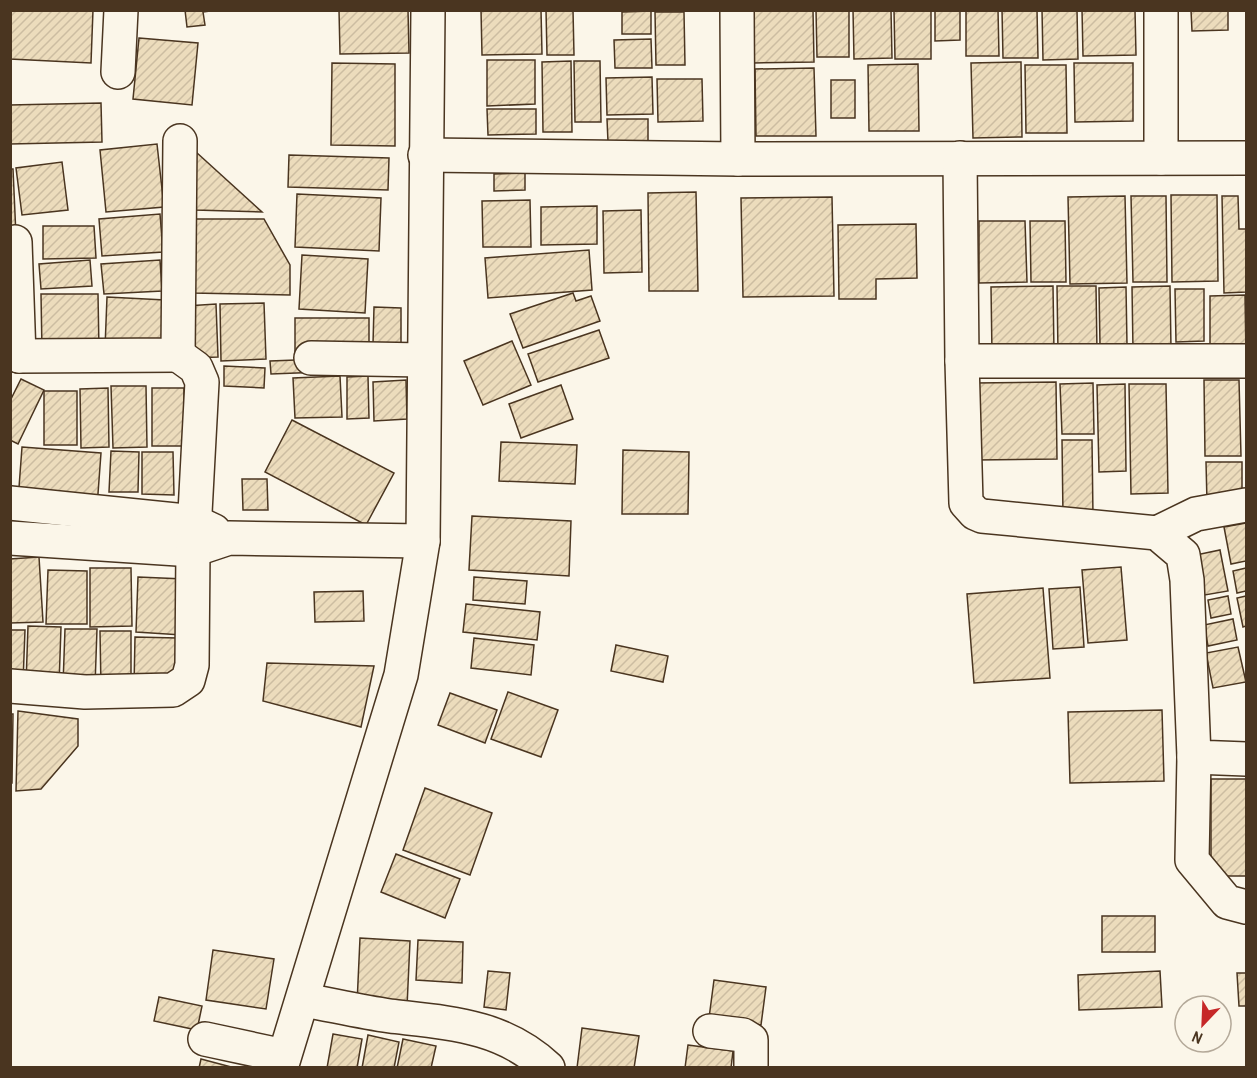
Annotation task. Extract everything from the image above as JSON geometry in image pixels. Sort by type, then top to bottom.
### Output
[{"type":"street","points":[[118,72],[121,10]]},
{"type":"street","points":[[206,1039],[283,1062],[304,1000],[401,675],[423,541],[428,10]]},
{"type":"street","points":[[737,10],[738,159]]},
{"type":"street","points":[[1161,10],[1161,158]]},
{"type":"street","points":[[178,355],[180,141]]},
{"type":"street","points":[[425,154],[738,159],[1246,158]]},
{"type":"street","points":[[960,158],[966,503],[970,508],[982,516],[1157,533],[1196,514],[1246,505]]},
{"type":"street","points":[[10,686],[85,692],[173,690],[188,680],[192,665],[194,536],[202,382],[196,368],[178,355],[15,354],[15,242]]},
{"type":"street","points":[[311,358],[424,360]]},
{"type":"street","points":[[962,361],[1246,361]]},
{"type":"street","points":[[12,513],[194,536]]},
{"type":"street","points":[[1157,533],[1183,555],[1187,580],[1194,757],[1192,860],[1227,902],[1246,907]]},
{"type":"street","points":[[10,538],[194,536],[423,541]]},
{"type":"street","points":[[1194,757],[1246,759]]},
{"type":"street","points":[[304,1000],[389,1016],[448,1021],[512,1041],[548,1068]]},
{"type":"street","points":[[710,1031],[743,1035],[751,1040],[752,1068]]},
{"type":"building","points":[[10,10],[93,10],[91,63],[10,59]]},
{"type":"building","points":[[185,10],[217,10],[203,12],[205,25],[187,27]]},
{"type":"building","points":[[339,10],[408,10],[409,53],[340,54]]},
{"type":"building","points":[[481,10],[541,10],[542,54],[482,55]]},
{"type":"building","points":[[546,10],[573,10],[574,55],[547,55]]},
{"type":"building","points":[[753,10],[813,10],[814,62],[754,63]]},
{"type":"building","points":[[816,10],[849,10],[849,57],[817,57]]},
{"type":"building","points":[[853,10],[891,10],[892,58],[854,59]]},
{"type":"building","points":[[894,10],[931,10],[931,59],[895,59]]},
{"type":"building","points":[[935,10],[960,10],[960,40],[935,41]]},
{"type":"building","points":[[966,10],[998,10],[999,56],[966,56]]},
{"type":"building","points":[[1002,10],[1037,10],[1038,58],[1003,58]]},
{"type":"building","points":[[1042,10],[1077,10],[1078,59],[1043,60]]},
{"type":"building","points":[[1082,10],[1135,10],[1136,55],[1083,56]]},
{"type":"building","points":[[1191,10],[1228,10],[1228,30],[1192,31]]},
{"type":"building","points":[[651,11],[651,34],[622,34],[622,12]]},
{"type":"building","points":[[655,12],[684,12],[685,65],[656,65]]},
{"type":"building","points":[[139,38],[198,43],[192,105],[133,99]]},
{"type":"building","points":[[651,39],[652,68],[615,68],[614,40]]},
{"type":"building","points":[[487,60],[535,60],[535,104],[487,106]]},
{"type":"building","points":[[571,61],[572,132],[543,132],[542,62]]},
{"type":"building","points":[[574,61],[600,61],[601,122],[575,122]]},
{"type":"building","points":[[1021,62],[1022,137],[973,138],[971,63]]},
{"type":"building","points":[[332,63],[395,64],[395,146],[331,145]]},
{"type":"building","points":[[1074,63],[1133,63],[1133,121],[1075,122]]},
{"type":"building","points":[[918,64],[919,131],[869,131],[868,65]]},
{"type":"building","points":[[1025,65],[1066,65],[1067,133],[1026,133]]},
{"type":"building","points":[[814,68],[816,136],[756,136],[755,69]]},
{"type":"building","points":[[652,77],[653,114],[607,115],[606,78]]},
{"type":"building","points":[[657,79],[702,79],[703,121],[658,122]]},
{"type":"building","points":[[831,80],[855,80],[855,118],[831,118]]},
{"type":"building","points":[[101,103],[102,142],[10,144],[10,105]]},
{"type":"building","points":[[487,109],[536,109],[536,134],[488,135]]},
{"type":"building","points":[[607,119],[648,119],[648,142],[608,142]]},
{"type":"building","points":[[157,144],[164,207],[106,212],[100,150]]},
{"type":"building","points":[[196,152],[262,212],[195,210]]},
{"type":"building","points":[[289,155],[389,158],[388,190],[288,187]]},
{"type":"building","points":[[62,162],[68,210],[22,215],[16,168]]},
{"type":"building","points":[[10,169],[13,169],[16,236],[10,236]]},
{"type":"building","points":[[525,173],[525,190],[494,191],[494,174]]},
{"type":"building","points":[[696,192],[698,291],[649,291],[648,193]]},
{"type":"building","points":[[297,194],[381,198],[379,251],[295,247]]},
{"type":"building","points":[[1171,195],[1217,195],[1218,281],[1172,282]]},
{"type":"building","points":[[1125,196],[1127,283],[1070,284],[1068,197]]},
{"type":"building","points":[[1131,196],[1166,196],[1167,282],[1133,282]]},
{"type":"building","points":[[1222,196],[1238,196],[1239,229],[1246,229],[1246,292],[1224,293]]},
{"type":"building","points":[[832,197],[834,296],[743,297],[741,198]]},
{"type":"building","points":[[530,200],[531,247],[483,247],[482,201]]},
{"type":"building","points":[[597,206],[597,244],[541,245],[541,207]]},
{"type":"building","points":[[641,210],[642,272],[604,273],[603,211]]},
{"type":"building","points":[[160,214],[163,252],[102,256],[99,219]]},
{"type":"building","points":[[192,219],[264,219],[290,265],[290,295],[192,293]]},
{"type":"building","points":[[979,221],[1025,221],[1027,282],[979,283]]},
{"type":"building","points":[[1030,221],[1065,221],[1066,282],[1031,282]]},
{"type":"building","points":[[916,224],[917,278],[876,279],[876,299],[839,299],[838,225]]},
{"type":"building","points":[[43,226],[94,226],[96,258],[43,259]]},
{"type":"building","points":[[589,250],[592,290],[488,298],[485,258]]},
{"type":"building","points":[[302,255],[368,259],[365,313],[299,309]]},
{"type":"building","points":[[90,260],[92,286],[41,289],[39,264]]},
{"type":"building","points":[[160,260],[162,291],[104,294],[101,264]]},
{"type":"building","points":[[1053,286],[1054,353],[992,354],[991,287]]},
{"type":"building","points":[[1057,286],[1096,286],[1097,352],[1058,353]]},
{"type":"building","points":[[1170,286],[1171,349],[1133,350],[1132,287]]},
{"type":"building","points":[[1126,287],[1127,345],[1100,345],[1099,288]]},
{"type":"building","points":[[1175,289],[1204,289],[1204,341],[1176,342]]},
{"type":"building","points":[[573,293],[576,301],[591,296],[600,321],[523,348],[510,314]]},
{"type":"building","points":[[41,294],[98,294],[99,350],[42,351]]},
{"type":"building","points":[[1245,295],[1246,355],[1210,355],[1210,296]]},
{"type":"building","points":[[107,297],[165,300],[163,351],[105,348]]},
{"type":"building","points":[[264,303],[266,359],[221,361],[220,304]]},
{"type":"building","points":[[216,304],[218,357],[188,358],[186,306]]},
{"type":"building","points":[[374,307],[401,308],[401,345],[373,344]]},
{"type":"building","points":[[295,318],[369,318],[369,354],[295,354]]},
{"type":"building","points":[[599,330],[609,358],[538,382],[528,354]]},
{"type":"building","points":[[512,341],[531,385],[483,405],[464,361]]},
{"type":"building","points":[[322,359],[322,372],[271,374],[270,361]]},
{"type":"building","points":[[224,366],[265,368],[264,388],[224,386]]},
{"type":"building","points":[[340,376],[342,417],[295,418],[293,378]]},
{"type":"building","points":[[368,376],[369,418],[347,419],[347,377]]},
{"type":"building","points":[[21,379],[44,390],[18,444],[10,440],[10,401]]},
{"type":"building","points":[[406,380],[407,419],[374,421],[373,382]]},
{"type":"building","points":[[1204,380],[1239,380],[1241,456],[1205,456]]},
{"type":"building","points":[[1056,382],[1057,459],[976,460],[975,383]]},
{"type":"building","points":[[1093,383],[1094,434],[1062,434],[1060,384]]},
{"type":"building","points":[[1125,384],[1126,471],[1099,472],[1097,385]]},
{"type":"building","points":[[1129,384],[1166,384],[1168,493],[1131,494]]},
{"type":"building","points":[[561,385],[573,419],[521,438],[509,404]]},
{"type":"building","points":[[111,386],[146,386],[147,447],[113,448]]},
{"type":"building","points":[[108,388],[109,447],[81,448],[80,389]]},
{"type":"building","points":[[152,388],[184,388],[184,446],[152,446]]},
{"type":"building","points":[[44,391],[77,391],[77,445],[44,445]]},
{"type":"building","points":[[292,420],[394,473],[366,525],[265,472]]},
{"type":"building","points":[[1062,440],[1092,440],[1093,516],[1063,516]]},
{"type":"building","points":[[501,442],[577,445],[575,484],[499,481]]},
{"type":"building","points":[[22,447],[101,453],[97,507],[18,501]]},
{"type":"building","points":[[623,450],[689,452],[688,514],[622,514]]},
{"type":"building","points":[[111,451],[139,452],[138,492],[109,492]]},
{"type":"building","points":[[142,452],[173,452],[174,495],[142,494]]},
{"type":"building","points":[[1206,462],[1242,462],[1242,501],[1207,502]]},
{"type":"building","points":[[242,479],[267,479],[268,510],[243,510]]},
{"type":"building","points":[[472,516],[571,521],[569,576],[469,570]]},
{"type":"building","points":[[1246,523],[1246,561],[1231,564],[1224,527]]},
{"type":"building","points":[[1220,550],[1228,591],[1199,596],[1191,556]]},
{"type":"building","points":[[39,557],[43,622],[10,623],[10,559]]},
{"type":"building","points":[[1121,567],[1127,640],[1088,643],[1082,570]]},
{"type":"building","points":[[90,568],[131,568],[132,626],[90,627]]},
{"type":"building","points":[[1246,568],[1246,591],[1237,593],[1233,571]]},
{"type":"building","points":[[48,570],[87,571],[87,624],[46,624]]},
{"type":"building","points":[[138,577],[184,579],[182,635],[136,632]]},
{"type":"building","points":[[474,577],[527,581],[525,604],[473,600]]},
{"type":"building","points":[[1080,587],[1084,647],[1053,649],[1049,589]]},
{"type":"building","points":[[1043,588],[1050,678],[974,683],[967,594]]},
{"type":"building","points":[[363,591],[364,621],[315,622],[314,592]]},
{"type":"building","points":[[1228,596],[1231,614],[1211,618],[1208,600]]},
{"type":"building","points":[[1246,596],[1246,626],[1243,627],[1237,598]]},
{"type":"building","points":[[466,604],[540,612],[537,640],[463,632]]},
{"type":"building","points":[[1233,619],[1237,640],[1208,646],[1204,625]]},
{"type":"building","points":[[28,626],[61,627],[59,685],[26,684]]},
{"type":"building","points":[[65,629],[97,629],[95,686],[63,685]]},
{"type":"building","points":[[10,630],[25,630],[23,682],[10,682]]},
{"type":"building","points":[[100,631],[131,631],[131,688],[101,688]]},
{"type":"building","points":[[135,637],[177,638],[176,688],[134,687]]},
{"type":"building","points":[[474,638],[534,645],[531,675],[471,668]]},
{"type":"building","points":[[616,645],[668,656],[663,682],[611,671]]},
{"type":"building","points":[[1238,647],[1246,682],[1213,688],[1206,653]]},
{"type":"building","points":[[267,663],[374,666],[361,727],[263,701]]},
{"type":"building","points":[[508,692],[558,710],[541,757],[491,739]]},
{"type":"building","points":[[450,693],[497,710],[485,743],[438,725]]},
{"type":"building","points":[[1162,710],[1164,781],[1070,783],[1068,712]]},
{"type":"building","points":[[18,711],[78,719],[78,746],[41,789],[16,791]]},
{"type":"building","points":[[10,714],[13,714],[12,783],[10,783]]},
{"type":"building","points":[[1211,779],[1246,779],[1246,876],[1211,876]]},
{"type":"building","points":[[425,788],[492,813],[470,875],[403,850]]},
{"type":"building","points":[[396,854],[460,879],[445,918],[381,892]]},
{"type":"building","points":[[1102,916],[1155,916],[1155,952],[1102,952]]},
{"type":"building","points":[[360,938],[410,941],[407,1007],[357,1004]]},
{"type":"building","points":[[418,940],[463,942],[462,983],[416,980]]},
{"type":"building","points":[[213,950],[274,959],[266,1009],[206,1000]]},
{"type":"building","points":[[488,971],[510,973],[506,1010],[484,1007]]},
{"type":"building","points":[[1160,971],[1162,1007],[1079,1010],[1078,975]]},
{"type":"building","points":[[1237,973],[1246,973],[1246,1006],[1239,1006]]},
{"type":"building","points":[[714,980],[766,987],[761,1025],[709,1018]]},
{"type":"building","points":[[159,997],[202,1006],[197,1030],[154,1021]]},
{"type":"building","points":[[582,1028],[639,1036],[634,1068],[577,1068]]},
{"type":"building","points":[[333,1034],[362,1039],[357,1068],[327,1068]]},
{"type":"building","points":[[368,1035],[399,1042],[394,1068],[362,1068]]},
{"type":"building","points":[[403,1039],[436,1046],[431,1068],[397,1068]]},
{"type":"building","points":[[688,1045],[733,1051],[731,1068],[685,1068]]},
{"type":"building","points":[[201,1059],[235,1068],[199,1068]]}]
